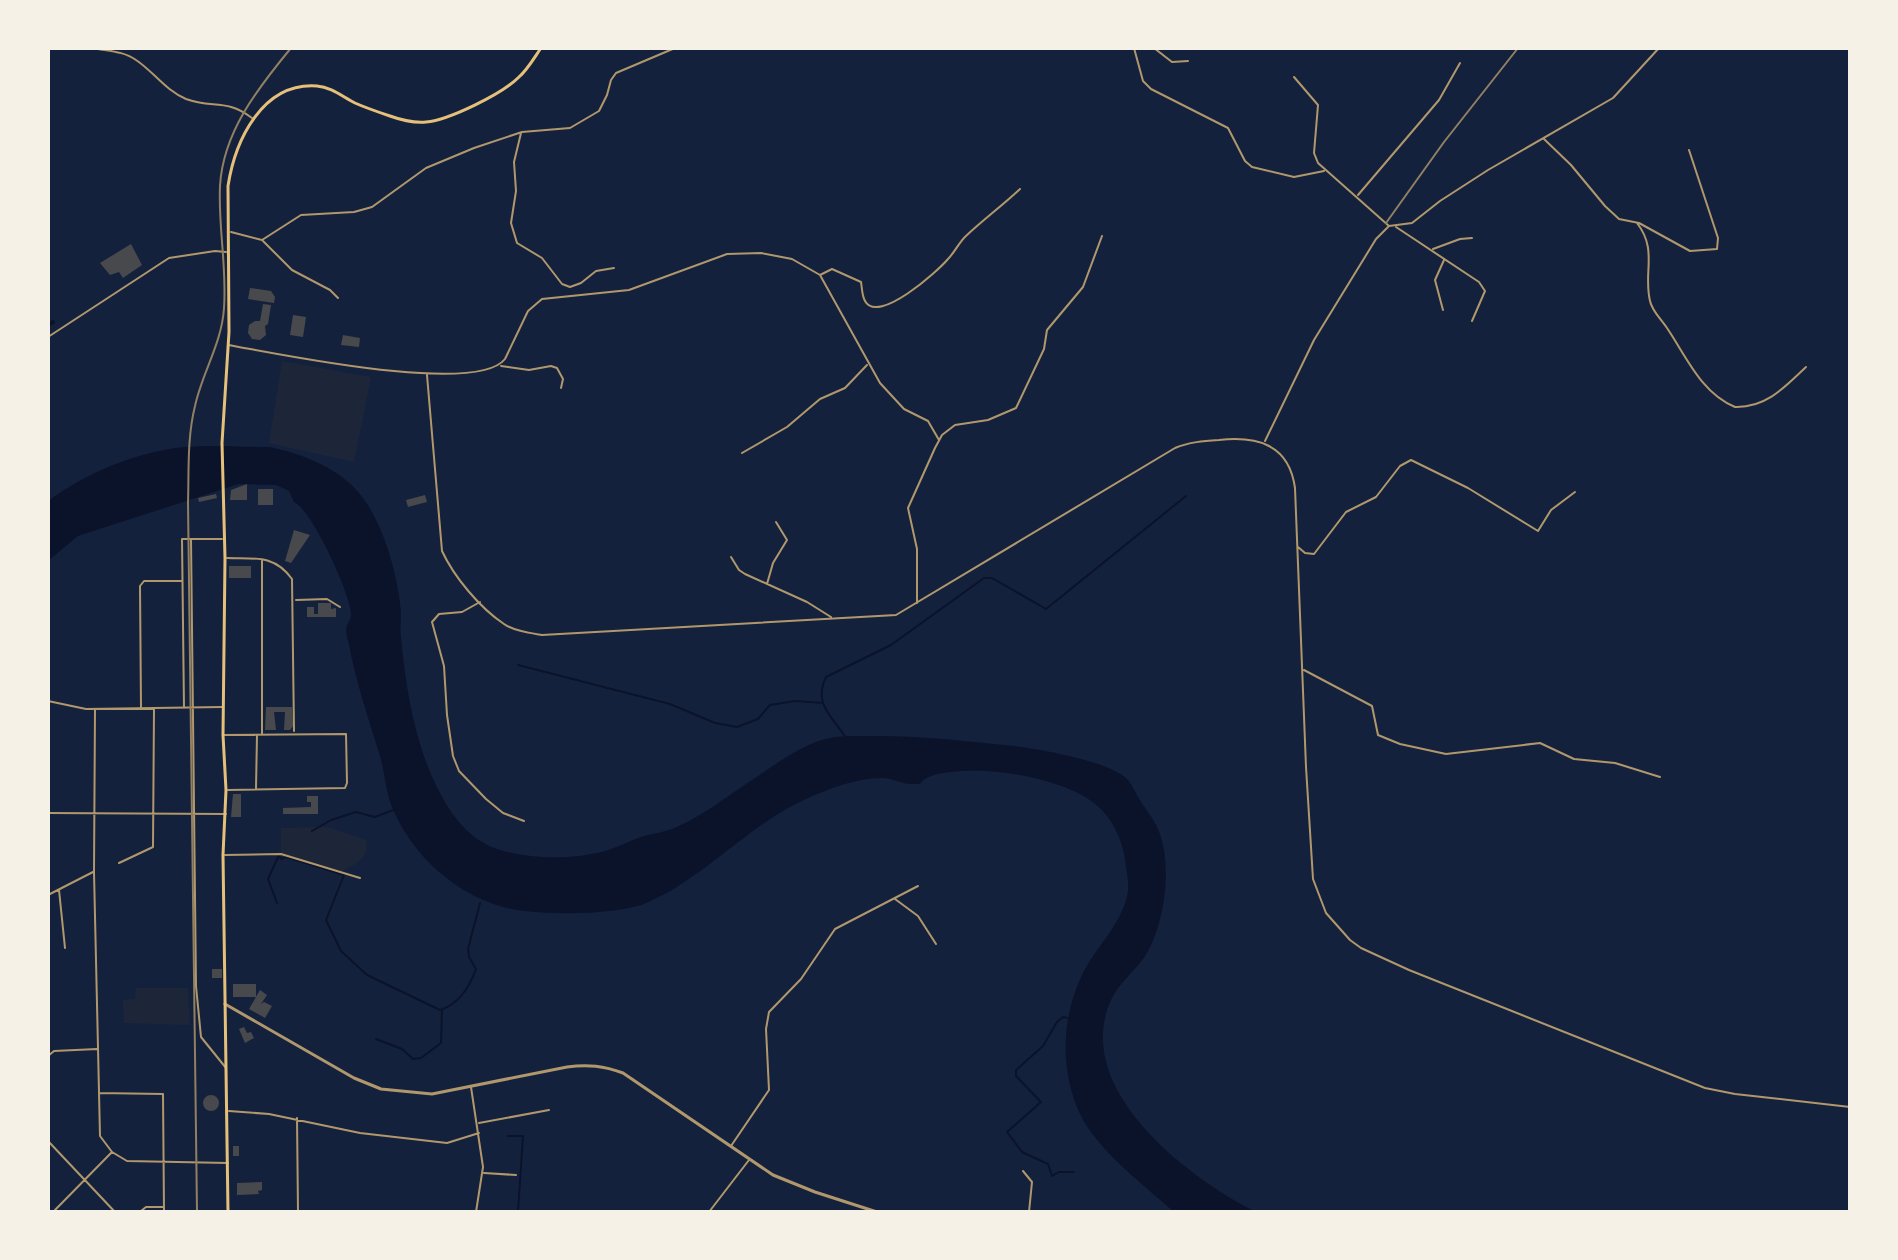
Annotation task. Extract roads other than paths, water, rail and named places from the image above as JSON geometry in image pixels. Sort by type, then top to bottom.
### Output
[{"type":"main road","points":[[228,1212],[222,443],[228,345],[228,186],[232,162],[253,119],[280,93],[317,86],[398,118],[425,122],[441,118],[511,84],[541,48]]},
{"type":"street","points":[[93,48],[136,60],[167,88],[187,99],[228,104],[253,119]]},
{"type":"street","points":[[262,240],[301,215],[354,212],[372,207],[426,168],[522,132],[564,129],[593,116],[604,105],[616,73],[675,48]]},
{"type":"street","points":[[1134,48],[1143,81],[1151,89],[1228,128],[1245,161],[1252,167],[1294,177],[1324,171]]},
{"type":"street","points":[[1154,48],[1172,62],[1188,61]]},
{"type":"street","points":[[1265,442],[1314,340],[1376,239],[1389,226],[1412,223],[1440,201],[1618,95],[1659,48]]},
{"type":"street","points":[[1357,196],[1439,100],[1460,63]]},
{"type":"street","points":[[1294,77],[1318,105],[1314,153],[1324,171],[1389,226]]},
{"type":"street","points":[[522,132],[514,162],[516,191],[511,223],[517,243],[542,258],[562,284],[570,287],[596,271],[614,268]]},
{"type":"street","points":[[1543,138],[1619,219],[1636,222],[1690,251],[1717,249],[1718,238],[1689,150]]},
{"type":"street","points":[[820,275],[832,269],[861,282],[865,301],[870,306],[896,301],[929,278],[965,236],[1020,189]]},
{"type":"street","points":[[1636,222],[1645,233],[1650,251],[1648,286],[1652,307],[1709,389],[1735,407],[1760,405],[1782,391],[1806,367]]},
{"type":"street","points":[[1395,225],[1402,233],[1476,279],[1484,288],[1484,297],[1472,321]]},
{"type":"street","points":[[230,232],[262,240],[292,270],[330,290],[338,298]]},
{"type":"street","points":[[917,604],[917,549],[908,508],[939,440],[955,425],[988,420],[1016,408],[1044,349],[1047,330],[1083,287],[1102,236]]},
{"type":"street","points":[[1432,250],[1460,239],[1472,238]]},
{"type":"street","points":[[48,337],[169,258],[215,251],[230,252]]},
{"type":"street","points":[[500,366],[511,350],[528,311],[542,299],[629,290],[727,254],[761,253],[792,259],[820,275],[868,365],[896,402],[928,421],[939,440]]},
{"type":"street","points":[[1443,310],[1435,280],[1445,259]]},
{"type":"street","points":[[228,345],[391,372],[427,375],[500,366],[529,370],[551,366],[557,368],[563,379],[561,388]]},
{"type":"street","points":[[742,453],[787,427],[820,399],[845,388],[868,365]]},
{"type":"street","points":[[427,375],[442,551],[480,602],[506,626],[542,635],[896,615],[1175,448],[1194,442],[1234,438],[1265,442],[1281,456],[1294,480],[1313,879],[1326,913],[1361,948],[1705,1088],[1850,1107]]},
{"type":"street","points":[[1298,546],[1305,553],[1314,554],[1346,512],[1376,497],[1400,466],[1411,460],[1478,493],[1508,515],[1538,531],[1551,510],[1575,492]]},
{"type":"street","points":[[767,585],[773,563],[787,540],[776,522]]},
{"type":"street","points":[[184,708],[182,539],[224,539]]},
{"type":"street","points":[[191,539],[196,986],[201,1037],[227,1068]]},
{"type":"street","points":[[731,557],[739,570],[821,609],[833,619]]},
{"type":"street","points":[[225,558],[273,561],[292,579],[294,734]]},
{"type":"street","points":[[262,560],[262,734]]},
{"type":"street","points":[[141,708],[140,586],[144,581],[184,581]]},
{"type":"street","points":[[294,601],[327,599],[340,607]]},
{"type":"street","points":[[480,602],[462,612],[439,614],[432,622],[444,666],[453,756],[459,771],[486,799],[503,813],[524,821]]},
{"type":"street","points":[[1304,670],[1372,706],[1378,735],[1400,744],[1446,754],[1540,743],[1574,759],[1615,763],[1660,777]]},
{"type":"street","points":[[48,701],[95,709],[223,707]]},
{"type":"street","points":[[119,863],[153,847],[154,708]]},
{"type":"street","points":[[95,709],[94,872],[100,1136],[112,1152],[134,1162],[228,1163]]},
{"type":"street","points":[[256,788],[257,734]]},
{"type":"street","points":[[223,735],[346,734],[345,788],[226,790]]},
{"type":"street","points":[[48,813],[226,814]]},
{"type":"street","points":[[223,855],[281,854],[360,878]]},
{"type":"street","points":[[48,895],[94,872]]},
{"type":"street","points":[[731,1146],[769,1090],[766,1029],[769,1012],[801,979],[835,929],[918,886]]},
{"type":"street","points":[[59,890],[65,948]]},
{"type":"street","points":[[895,899],[918,916],[936,944]]},
{"type":"street","points":[[225,1003],[368,1085],[381,1089],[432,1094],[567,1067],[600,1066],[623,1073],[749,1160],[787,1182],[877,1212]]},
{"type":"street","points":[[48,1056],[54,1051],[98,1049]]},
{"type":"street","points":[[471,1087],[482,1173],[476,1212]]},
{"type":"street","points":[[98,1093],[163,1094],[164,1212]]},
{"type":"street","points":[[477,1123],[549,1110]]},
{"type":"street","points":[[227,1111],[297,1118],[360,1133],[447,1143],[479,1133]]},
{"type":"street","points":[[297,1118],[298,1212]]},
{"type":"street","points":[[48,1141],[115,1212]]},
{"type":"street","points":[[55,1210],[112,1152]]},
{"type":"street","points":[[709,1212],[749,1160]]},
{"type":"street","points":[[1023,1171],[1032,1182],[1029,1212]]},
{"type":"street","points":[[482,1173],[516,1175]]},
{"type":"street","points":[[141,1211],[146,1207],[164,1207]]},
{"type":"waterway","points":[[48,325],[53,322]]},
{"type":"waterway","points":[[846,738],[823,702],[826,677],[891,645],[984,578],[992,578],[1046,609],[1186,496]]},
{"type":"waterway","points":[[518,665],[670,704],[715,723],[737,727],[758,719],[770,705],[795,701],[823,703]]},
{"type":"waterway","points":[[312,831],[331,820],[356,812],[375,817],[396,809]]},
{"type":"waterway","points":[[277,903],[268,879],[279,855],[281,859],[286,857],[344,875],[326,920],[341,951],[367,975],[440,1010],[463,994],[476,969],[468,949],[480,903]]},
{"type":"waterway","points":[[376,1039],[402,1049],[413,1059],[421,1058],[441,1043],[442,1010]]},
{"type":"waterway","points":[[1068,1018],[1063,1017],[1057,1022],[1043,1046],[1016,1070],[1016,1076],[1041,1102],[1007,1132],[1022,1152],[1048,1164],[1052,1176],[1059,1172],[1074,1172]]},
{"type":"waterway","points":[[508,1136],[523,1136],[518,1212]]},
{"type":"railway","points":[[197,1212],[188,503],[190,442],[198,394],[216,346],[224,308],[220,201],[223,166],[244,112],[291,48]]},
{"type":"railway","points":[[1386,223],[1444,142],[1518,48]]}]
